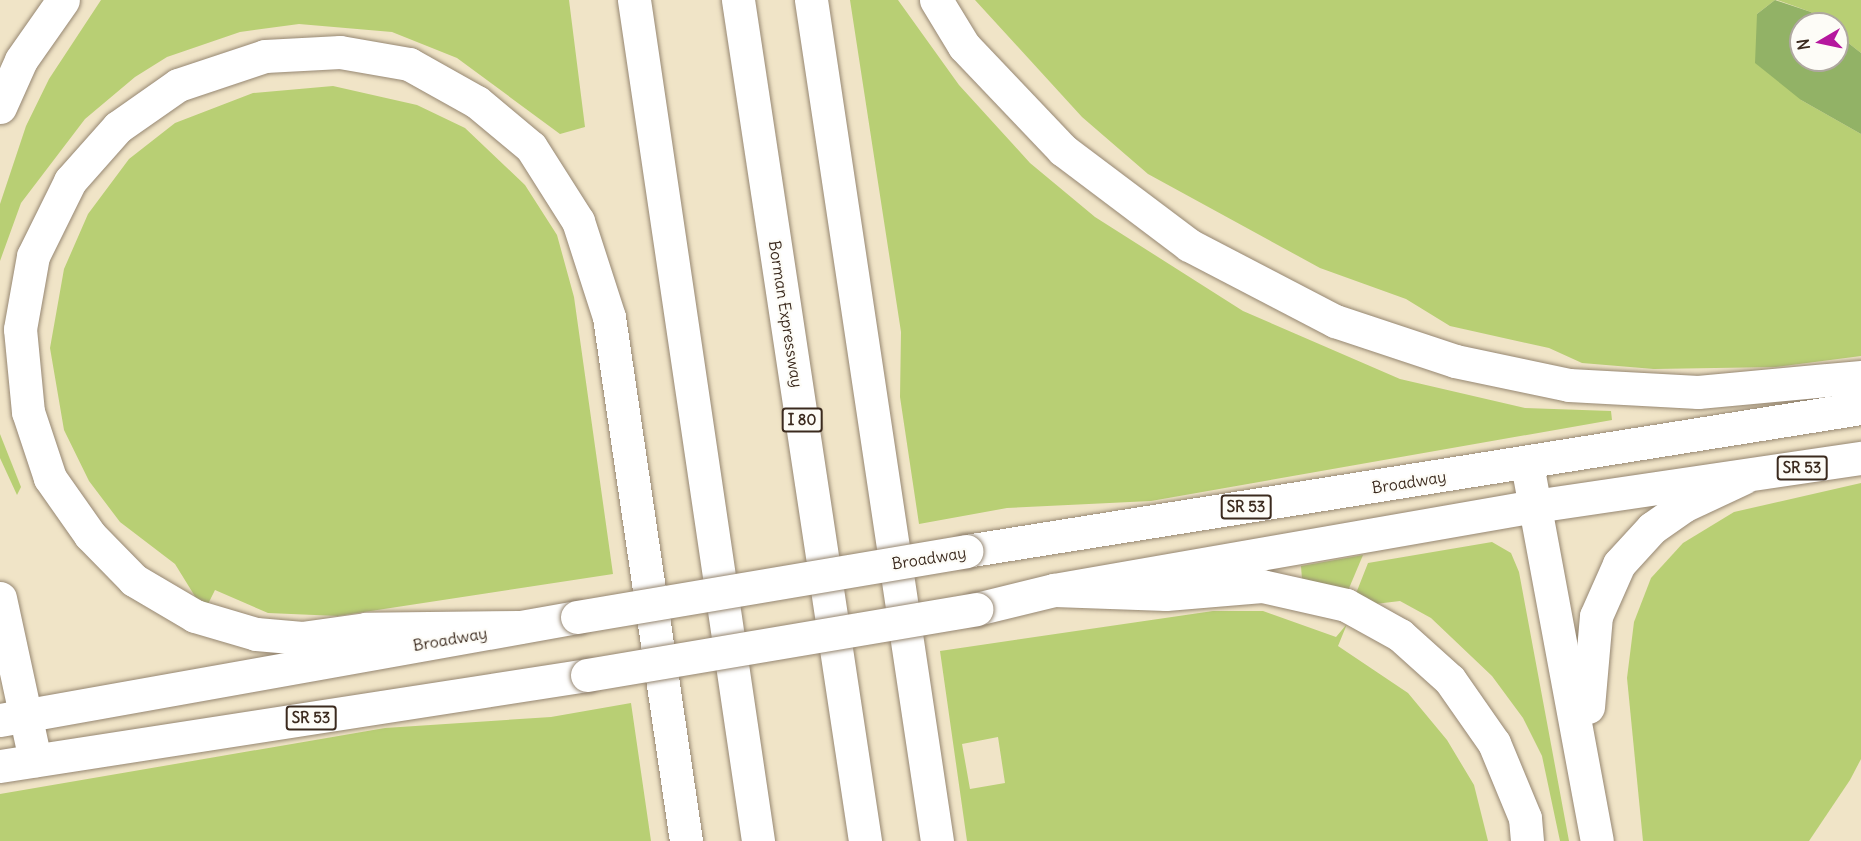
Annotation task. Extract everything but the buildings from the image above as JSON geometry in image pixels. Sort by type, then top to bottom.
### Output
[{"type":"main road","points":[[0,107],[21,60],[63,0]]},
{"type":"main road","points":[[634,0],[758,841]]},
{"type":"main road","name":"Borman Expressway","points":[[738,0],[865,841]]},
{"type":"main road","points":[[812,0],[937,841]]},
{"type":"main road","points":[[936,0],[964,46],[1062,150],[1189,244],[1335,321],[1455,361],[1579,386],[1698,392],[1861,377]]},
{"type":"main road","points":[[519,627],[366,629],[302,638],[256,634],[195,616],[134,580],[90,535],[51,478],[28,412],[20,329],[33,256],[70,180],[118,127],[178,86],[265,56],[339,52],[409,64],[477,102],[531,147],[578,221],[609,317],[686,841]]},
{"type":"main road","name":"Broadway","points":[[13,718],[519,627],[966,551],[1527,464],[1861,408]]},
{"type":"main road","name":"SR 53","points":[[0,766],[587,675],[976,609],[1054,590],[1535,506],[1743,478],[1861,458]]},
{"type":"main road","points":[[1527,464],[1590,784],[1597,841]]},
{"type":"main road","points":[[1590,784],[1587,676],[1596,616],[1619,564],[1652,528],[1683,506],[1743,478]]},
{"type":"main road","points":[[1054,590],[1166,594],[1262,586],[1340,602],[1400,635],[1450,680],[1494,743],[1525,818],[1527,841]]},
{"type":"main road","points":[[0,598],[13,718],[35,760]]},
{"type":"green space","points":[[101,0],[569,0],[585,127],[560,134],[457,58],[392,32],[299,24],[240,32],[167,57],[135,77],[85,119],[21,203],[0,261],[0,204],[26,126],[49,79]]},
{"type":"green space","points":[[850,0],[898,0],[959,85],[1030,163],[1095,217],[1243,311],[1400,379],[1525,408],[1611,411],[1612,420],[1151,501],[1007,508],[919,524],[900,397],[901,332]]},
{"type":"green space","points":[[975,0],[1775,0],[1757,14],[1801,100],[1861,134],[1861,356],[1776,367],[1654,369],[1582,363],[1549,348],[1450,326],[1406,299],[1320,268],[1148,174],[1082,117]]},
{"type":"green space","points":[[1775,0],[1811,12],[1789,12],[1789,72],[1849,72],[1849,44],[1861,53],[1861,134],[1801,100],[1755,63],[1757,14]]},
{"type":"green space","points":[[1777,0],[1861,0],[1861,53],[1849,44],[1849,12],[1811,12]]},
{"type":"green space","points":[[333,86],[417,105],[465,128],[525,185],[557,235],[574,297],[613,574],[338,616],[268,613],[215,590],[208,604],[196,598],[175,564],[120,522],[89,481],[64,430],[50,348],[64,269],[88,214],[129,159],[175,123],[253,93]]},
{"type":"green space","points":[[0,434],[21,487],[17,495],[0,458]]},
{"type":"green space","points":[[1861,483],[1861,759],[1850,780],[1809,841],[1643,841],[1627,678],[1634,622],[1651,578],[1683,543],[1734,512]]},
{"type":"green space","points":[[1492,542],[1511,553],[1519,572],[1569,841],[1560,841],[1542,756],[1523,718],[1492,676],[1431,618],[1400,601],[1375,604],[1355,596],[1368,563]]},
{"type":"green space","points":[[1363,555],[1347,593],[1302,579],[1301,566]]},
{"type":"green space","points":[[1213,611],[1263,611],[1336,637],[1347,624],[1338,646],[1408,693],[1447,740],[1474,785],[1488,841],[967,841],[940,651]],"holes":[[[998,737],[1005,783],[970,789],[962,744]]]},
{"type":"green space","points":[[631,703],[651,841],[0,841],[0,794],[385,728],[551,717]]}]
